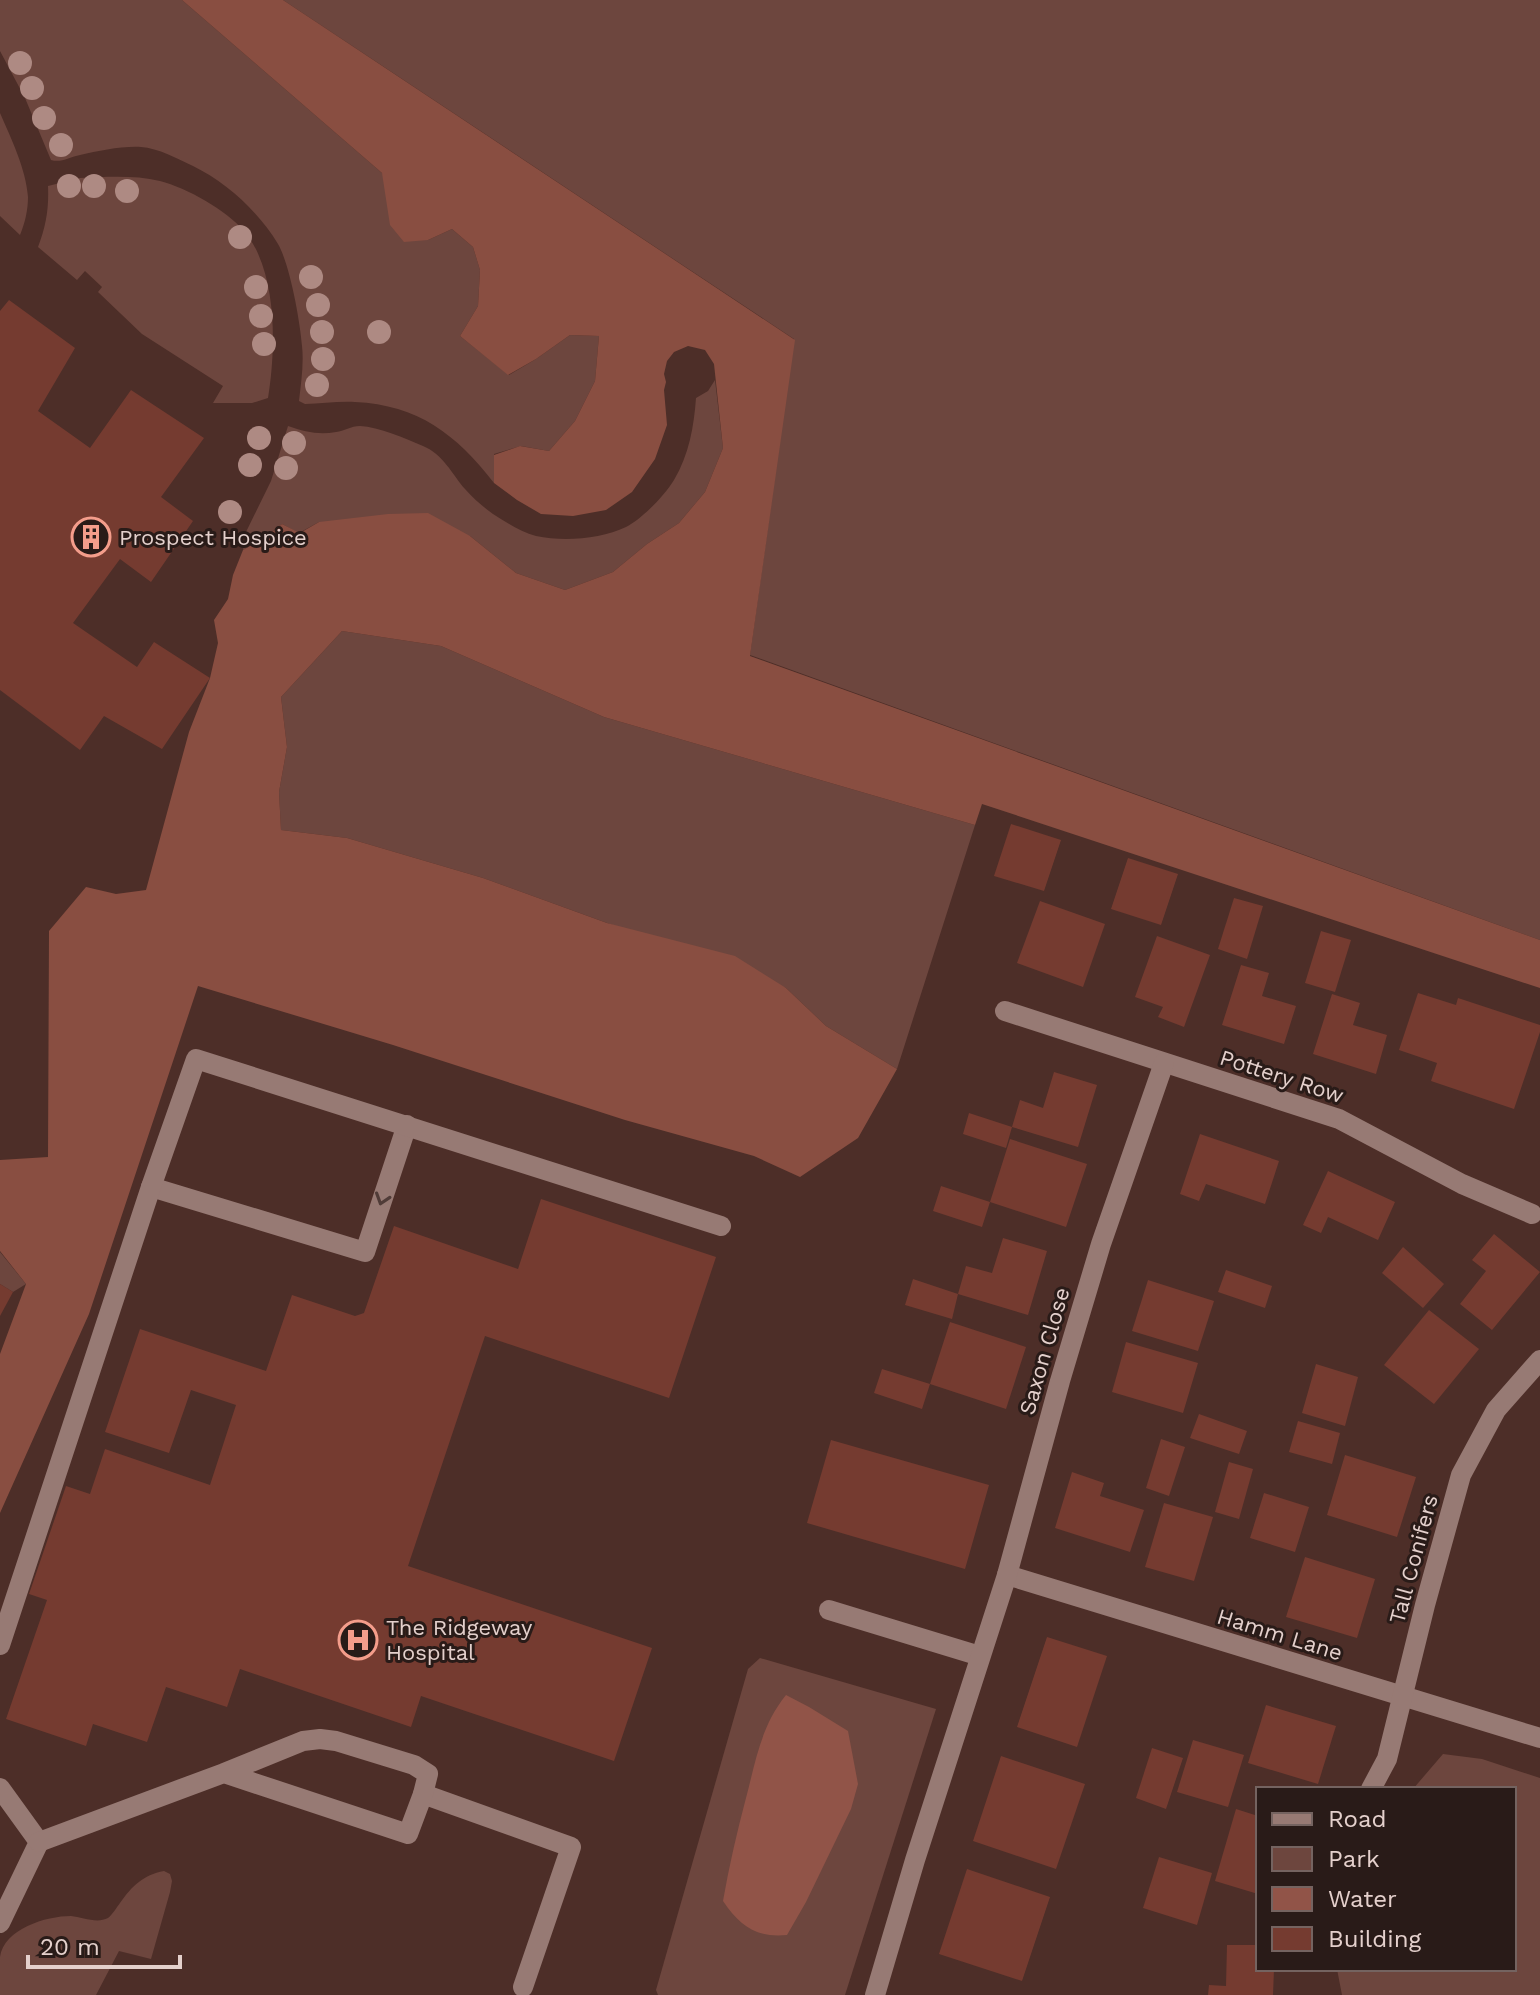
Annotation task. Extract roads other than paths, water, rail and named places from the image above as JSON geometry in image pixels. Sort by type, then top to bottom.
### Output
[{"type":"street","name":"Pottery Row","points":[[1005,1011],[1339,1119],[1462,1184],[1532,1214]]},
{"type":"street","points":[[0,1645],[196,1059],[721,1226]]},
{"type":"street","name":"Saxon Close","points":[[875,1995],[1007,1575],[1101,1244],[1164,1063]]},
{"type":"street","points":[[151,1187],[365,1252],[407,1125]]},
{"type":"street","name":"Tall Conifers","points":[[1372,1787],[1387,1759],[1461,1475],[1496,1410],[1540,1360]]},
{"type":"street","name":"Hamm Lane","points":[[1007,1575],[1540,1738]]},
{"type":"street","points":[[829,1610],[980,1656]]},
{"type":"street","points":[[0,1923],[39,1842],[303,1741],[336,1741],[414,1765],[428,1774],[408,1834],[224,1773]]},
{"type":"street","points":[[0,1788],[39,1842]]},
{"type":"street","points":[[423,1794],[571,1847],[523,1987]]},
{"type":"water","points":[[786,1695],[848,1731],[858,1784],[851,1809],[806,1902],[787,1935],[776,1935],[758,1932],[743,1924],[723,1901],[760,1744]]},
{"type":"place","name":"Prospect Hospice","points":[[91,537]]},
{"type":"place","name":"The Ridgeway Hospital","points":[[358,1640]]}]
